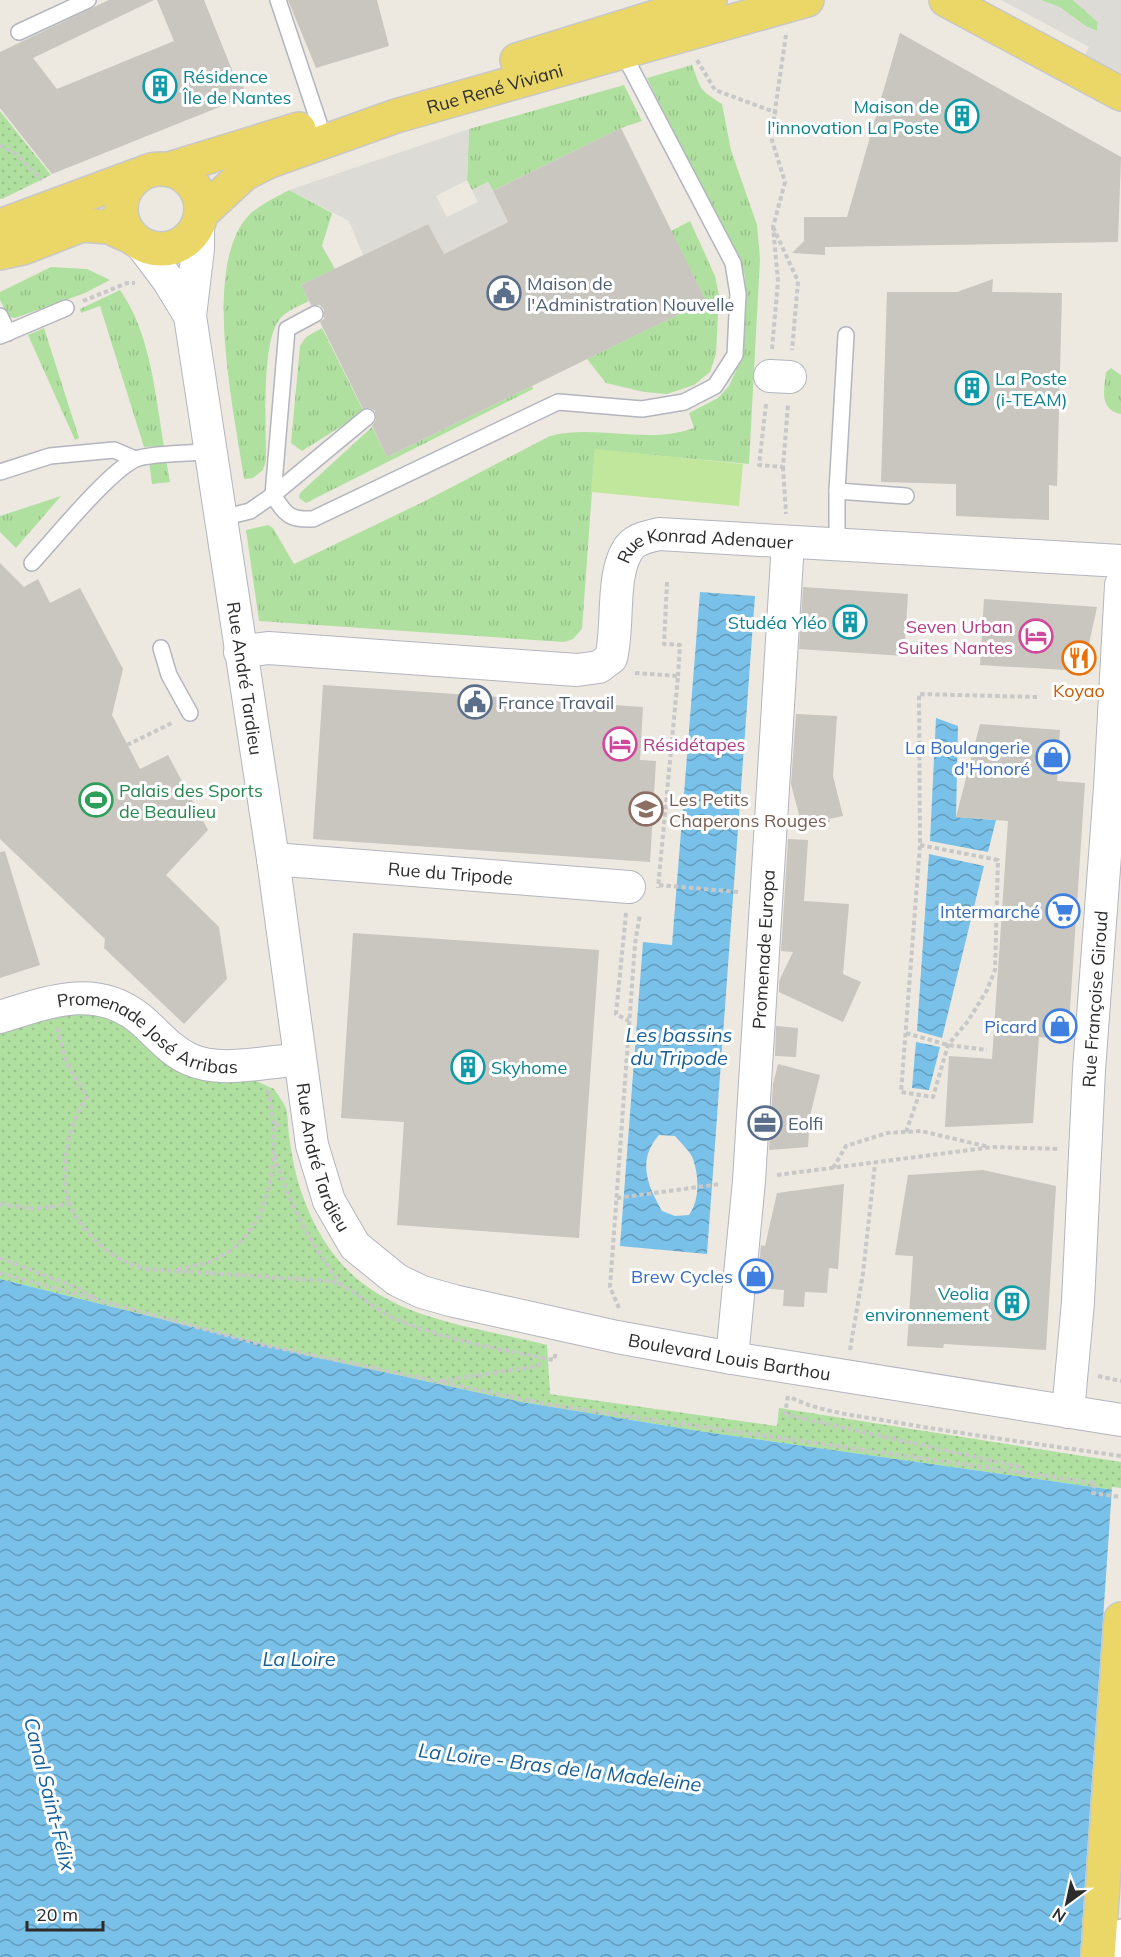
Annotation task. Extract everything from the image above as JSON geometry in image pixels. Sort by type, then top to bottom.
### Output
[{"type":"main road","name":"Rue René Viviani","points":[[169,169],[710,0]]},
{"type":"main road","points":[[946,0],[1121,94]]},
{"type":"main road","name":"Rue René Viviani","points":[[200,219],[244,174],[270,161],[396,116],[682,36],[785,4]]},
{"type":"main road","points":[[0,226],[153,169],[169,169],[183,175],[194,185],[200,199],[200,219],[190,237],[177,246],[162,249],[137,241],[109,227],[82,225],[23,248],[0,253]]},
{"type":"main road","points":[[137,241],[123,225],[121,201],[127,186],[138,175]]},
{"type":"main road","points":[[1098,1957],[1121,1619]]},
{"type":"street","name":"Rue André Tardieu","points":[[200,219],[190,316],[273,859],[307,1117],[323,1186],[337,1218],[355,1246]]},
{"type":"street","name":"Rue André Tardieu","points":[[137,241],[168,280],[190,316]]},
{"type":"street","name":"Rue Konrad Adenauer","points":[[240,652],[268,648],[577,670],[599,667],[611,658],[615,644],[621,570],[626,551],[634,543],[659,534],[1121,561]]},
{"type":"street","name":"Promenade Europa","points":[[732,1358],[749,1180],[788,542]]},
{"type":"street","name":"Rue Françoise Giroud","points":[[1068,1412],[1087,1149],[1089,1070],[1110,788],[1121,585]]},
{"type":"street","name":"Rue du Tripode","points":[[273,859],[642,897]]},
{"type":"street","name":"Promenade José Arribas","points":[[0,1017],[56,999],[81,997],[111,1001],[141,1020],[174,1051],[206,1064],[299,1060]]},
{"type":"street","name":"Boulevard Louis Barthou","points":[[355,1246],[385,1272],[422,1292],[617,1337],[845,1377],[1121,1420]]},
{"type":"lane","points":[[19,32],[88,0]]},
{"type":"lane","points":[[278,0],[319,123]]},
{"type":"lane","points":[[315,314],[287,329],[273,495],[285,513],[296,519],[313,519],[558,402],[642,409],[684,402],[715,386],[735,355],[738,294],[733,263],[623,52]]},
{"type":"lane","points":[[0,316],[4,335],[66,308]]},
{"type":"lane","points":[[837,544],[837,491],[846,335]]},
{"type":"lane","points":[[222,518],[250,511],[273,495],[367,417]]},
{"type":"lane","points":[[0,472],[50,456],[114,450],[135,459]]},
{"type":"lane","points":[[32,563],[100,488],[135,459],[150,455],[210,451]]},
{"type":"lane","points":[[837,491],[906,496]]},
{"type":"lane","points":[[161,648],[184,716]]},
{"type":"lane","points":[[1119,1957],[1121,1927]]},
{"type":"path","points":[[759,465],[780,376],[778,281],[773,227],[785,182],[771,137],[777,113],[785,4]]},
{"type":"path","points":[[682,36],[715,90],[777,113]]},
{"type":"path","points":[[0,145],[16,154],[49,188]]},
{"type":"path","points":[[66,308],[127,283],[145,282]]},
{"type":"path","points":[[783,467],[788,542]]},
{"type":"path","points":[[660,885],[680,645],[664,644],[668,582]]},
{"type":"path","points":[[633,673],[678,676]]},
{"type":"path","points":[[920,845],[998,860],[995,970],[987,990],[969,1021],[948,1045],[933,1097],[902,1092],[920,845],[919,694],[1037,697]]},
{"type":"path","points":[[127,745],[184,716]]},
{"type":"path","points":[[629,1021],[616,1014],[642,897],[660,885],[767,894]]},
{"type":"path","points":[[617,1337],[621,1313],[610,1287],[629,1021],[642,897]]},
{"type":"path","points":[[56,999],[61,1048],[66,1062],[87,1097],[75,1118],[66,1147],[65,1182],[69,1204],[91,1238],[115,1258],[129,1264],[146,1269],[174,1270],[204,1263],[237,1245],[253,1227],[267,1201],[273,1175],[273,1126],[267,1084]]},
{"type":"path","points":[[906,1033],[948,1045],[987,1050]]},
{"type":"path","points":[[906,1132],[919,1095]]},
{"type":"path","points":[[273,1126],[307,1117]]},
{"type":"path","points":[[833,1169],[846,1146],[887,1133],[921,1131],[993,1147]]},
{"type":"path","points":[[777,1175],[993,1147],[1087,1149]]},
{"type":"path","points":[[274,1150],[281,1176],[294,1201],[303,1228],[342,1284]]},
{"type":"path","points":[[845,1377],[863,1273],[875,1164]]},
{"type":"path","points":[[617,1198],[721,1184]]},
{"type":"path","points":[[0,1204],[34,1209],[69,1204]]},
{"type":"path","points":[[0,1258],[80,1289],[101,1302]]},
{"type":"path","points":[[0,1273],[259,1344],[551,1405],[1095,1483],[1093,1493],[1121,1497]]},
{"type":"path","points":[[438,1382],[538,1366],[542,1357]]},
{"type":"path","points":[[1022,1473],[1020,1467],[785,1414],[788,1396],[810,1407],[856,1416],[984,1438],[1121,1456]]},
{"type":"green space","points":[[1040,0],[1073,0],[1098,22],[1097,31],[1087,27],[1059,7]]},
{"type":"green space","points":[[692,65],[701,88],[722,104],[731,150],[757,225],[760,259],[749,464],[595,450],[582,629],[573,639],[564,642],[259,621],[246,530],[268,525],[273,528],[294,564],[425,501],[550,436],[586,432],[659,435],[694,428],[689,413],[718,398],[729,386],[736,371],[745,276],[647,78]]},
{"type":"green space","points":[[624,85],[642,121],[621,128],[493,191],[488,182],[472,190],[467,180],[469,129]]},
{"type":"green space","points":[[0,111],[51,175],[2,199],[0,199]]},
{"type":"green space","points":[[289,190],[332,213],[322,246],[335,269],[301,285],[309,301],[286,313],[276,325],[267,371],[266,460],[263,470],[253,478],[244,479],[225,341],[224,303],[227,267],[235,237],[250,214]]},
{"type":"green space","points":[[690,221],[715,276],[719,295],[716,354],[710,372],[694,385],[667,394],[644,392],[606,383],[587,359],[706,301],[671,231]]},
{"type":"green space","points":[[51,267],[87,269],[110,280],[85,293],[15,318],[9,317],[0,300],[0,292]]},
{"type":"green space","points":[[120,290],[139,326],[145,345],[164,446],[144,447],[100,306],[81,313],[80,309]]},
{"type":"green space","points":[[44,328],[79,438],[75,440],[28,335]]},
{"type":"green space","points":[[322,328],[364,412],[302,451],[291,443],[300,346],[306,337]]},
{"type":"green space","points":[[1111,368],[1121,375],[1121,414],[1109,408],[1104,398],[1106,372]]},
{"type":"green space","points":[[532,386],[533,389],[306,503],[299,498],[300,493],[372,427],[387,457]]},
{"type":"green space","points":[[595,449],[743,464],[739,506],[591,492]]},
{"type":"green space","points":[[166,460],[170,482],[152,484],[149,462]]},
{"type":"green space","points":[[61,496],[16,548],[0,532],[0,516]]},
{"type":"green space","points":[[92,1007],[274,1089],[286,1108],[293,1158],[302,1194],[320,1234],[343,1265],[369,1288],[399,1305],[432,1318],[547,1345],[550,1394],[777,1426],[779,1408],[1121,1462],[1121,1491],[699,1431],[522,1402],[306,1355],[0,1279],[0,1030]]},
{"type":"shaded area","points":[[1001,0],[1040,0],[1059,7],[1087,27],[1097,31],[1098,22],[1073,0],[1121,0],[1121,73],[1085,55],[1089,47]]},
{"type":"shaded area","points":[[469,129],[467,180],[436,196],[447,217],[478,202],[472,190],[488,182],[508,222],[444,254],[428,224],[363,255],[349,221],[289,190]]},
{"type":"water","name":"Les bassins du Tripode","points":[[700,592],[755,596],[707,1254],[620,1246],[643,942],[672,945]],"holes":[[[659,1135],[675,1136],[688,1150],[695,1166],[697,1195],[689,1215],[675,1216],[662,1211],[652,1192],[647,1173],[646,1163],[652,1144]]]},
{"type":"water","points":[[936,718],[958,726],[956,817],[996,820],[988,852],[930,841]]},
{"type":"water","points":[[929,854],[984,866],[942,1038],[917,1031]]},
{"type":"water","points":[[916,1042],[940,1047],[929,1090],[912,1088]]},
{"type":"water","name":"La Loire","points":[[0,1279],[306,1355],[522,1402],[699,1431],[1121,1491],[1121,1957],[0,1957]]},
{"type":"pier","points":[[1112,1487],[1121,1488],[1121,1957],[1080,1957]]},
{"type":"building","name":"Résidence Île de Nantes","points":[[109,0],[154,0],[33,58],[57,89],[174,41],[157,0],[204,0],[234,75],[238,73],[247,96],[52,174],[0,108],[0,52]]},
{"type":"building","points":[[288,0],[377,0],[389,46],[316,68]]},
{"type":"building","name":"Maison de l'innovation La Poste","points":[[900,33],[1121,157],[1118,242],[825,247],[825,255],[792,253],[804,241],[804,217],[847,217]]},
{"type":"building","name":"Maison de l'Administration Nouvelle","points":[[621,128],[706,301],[387,457],[372,426],[376,420],[375,411],[370,408],[363,409],[320,322],[324,319],[324,310],[320,305],[311,305],[301,285],[428,224],[444,254],[508,222],[493,191]]},
{"type":"building","name":"La Poste (i-TEAM)","points":[[993,279],[992,292],[1062,293],[1057,486],[1049,485],[1049,520],[956,516],[956,484],[881,482],[887,292],[957,292]]},
{"type":"building","name":"Palais des Sports de Beaulieu","points":[[0,563],[24,587],[38,579],[50,603],[80,588],[123,669],[112,715],[140,769],[168,755],[208,830],[166,875],[219,927],[227,979],[184,1024],[104,948],[105,939],[0,839]]},
{"type":"building","name":"Studéa Yléo","points":[[803,587],[908,594],[904,656],[799,649]]},
{"type":"building","name":"Seven Urban Suites Nantes","points":[[984,599],[1097,607],[1083,671],[980,665]]},
{"type":"building","points":[[323,685],[643,707],[640,760],[656,761],[650,862],[313,839]]},
{"type":"building","points":[[796,714],[837,716],[833,776],[843,816],[829,819],[830,822],[802,826],[791,784]]},
{"type":"building","points":[[980,724],[1060,730],[1057,781],[1085,783],[1068,1039],[1039,1037],[1033,1123],[945,1127],[949,1056],[992,1059],[1008,821],[956,817]]},
{"type":"building","points":[[788,839],[808,840],[804,901],[849,904],[843,974],[861,982],[843,1022],[779,992],[779,981],[793,952],[781,951]]},
{"type":"building","points":[[5,851],[40,965],[0,978],[0,852]]},
{"type":"building","name":"Skyhome","points":[[353,933],[599,950],[579,1238],[397,1225],[404,1122],[341,1118]]},
{"type":"building","points":[[776,1026],[798,1028],[796,1057],[775,1056]]},
{"type":"building","points":[[778,1064],[820,1075],[810,1116],[808,1147],[769,1150],[773,1084]]},
{"type":"building","name":"Veolia environnement","points":[[983,1170],[1056,1186],[1046,1350],[944,1344],[943,1348],[907,1346],[913,1256],[895,1255],[908,1175]]},
{"type":"building","points":[[844,1184],[838,1269],[829,1268],[827,1293],[805,1292],[804,1307],[783,1306],[784,1290],[757,1288],[761,1245],[765,1246],[777,1193]]},
{"type":"place","name":"Résidence Île de Nantes","points":[[160,86]]},
{"type":"place","name":"Maison de l'innovation La Poste","points":[[962,116]]},
{"type":"place","name":"Maison de l'Administration Nouvelle","points":[[504,293]]},
{"type":"place","name":"La Poste (i-TEAM)","points":[[972,388]]},
{"type":"place","name":"Studéa Yléo","points":[[850,622]]},
{"type":"place","name":"Seven Urban Suites Nantes","points":[[1036,636]]},
{"type":"place","name":"Koyao","points":[[1079,658]]},
{"type":"place","name":"France Travail","points":[[475,702]]},
{"type":"place","name":"Résidétapes","points":[[620,744]]},
{"type":"place","name":"La Boulangerie d'Honoré","points":[[1053,757]]},
{"type":"place","name":"Palais des Sports de Beaulieu","points":[[96,800]]},
{"type":"place","name":"Les Petits Chaperons Rouges","points":[[646,809]]},
{"type":"place","name":"Intermarché","points":[[1063,911]]},
{"type":"place","name":"Picard","points":[[1060,1026]]},
{"type":"place","name":"Skyhome","points":[[468,1067]]},
{"type":"place","name":"Eolfi","points":[[765,1123]]},
{"type":"place","name":"Brew Cycles","points":[[756,1276]]},
{"type":"place","name":"Veolia environnement","points":[[1012,1303]]},
{"type":"water label","name":"La Loire - Bras de la Madeleine","points":[[560,1767]]},
{"type":"water label","name":"Canal Saint-Félix","points":[[50,1794]]}]
